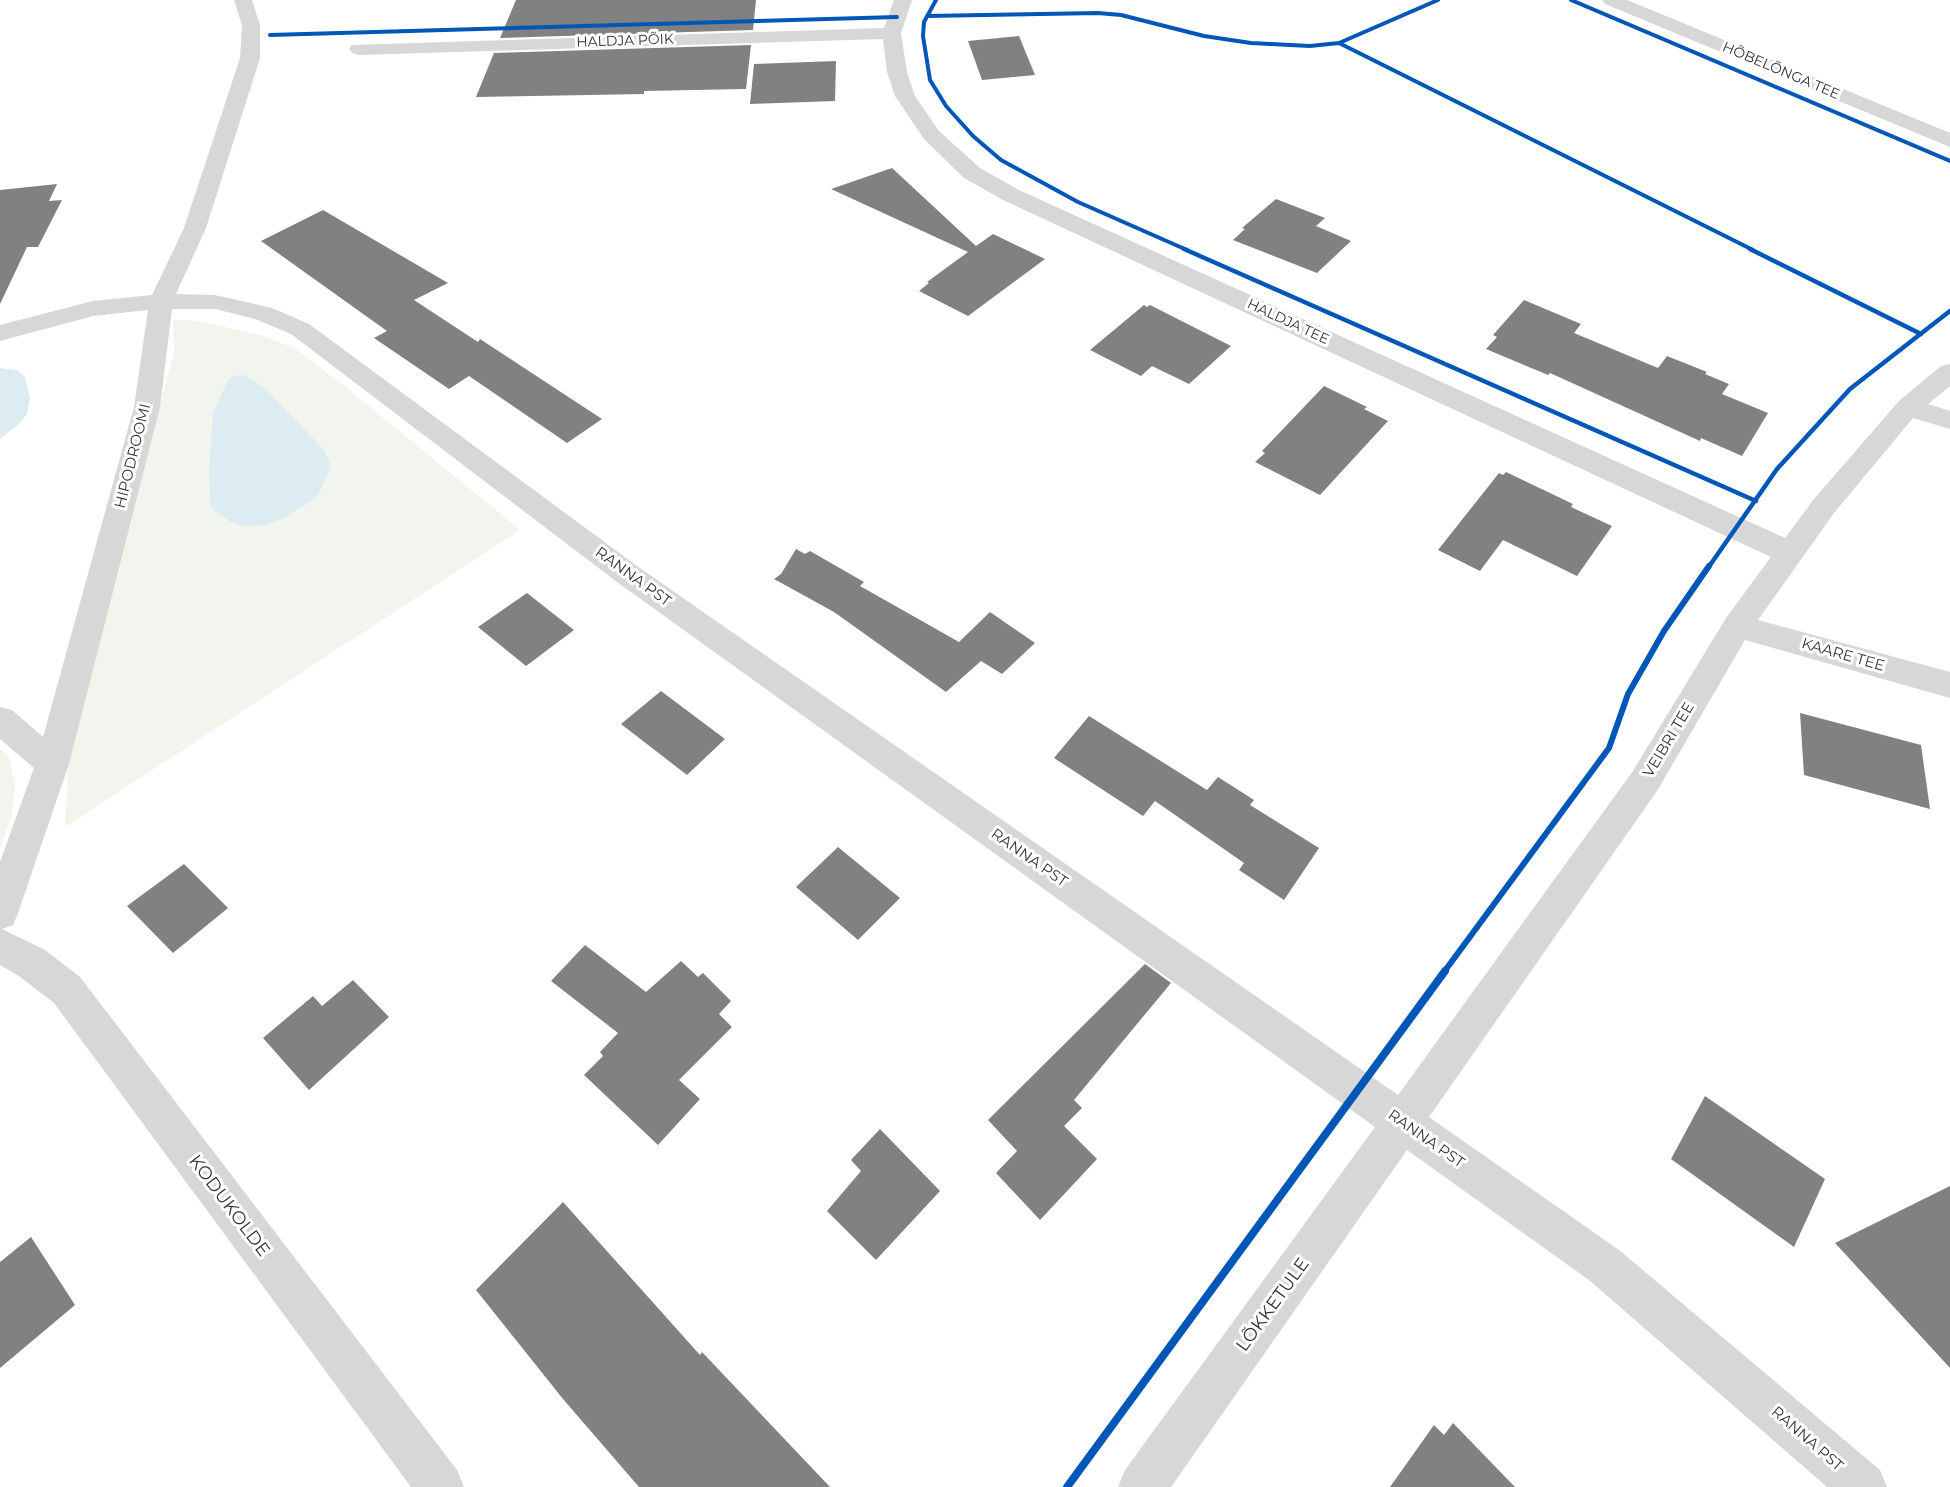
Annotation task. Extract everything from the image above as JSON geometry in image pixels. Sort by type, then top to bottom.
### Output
[{"type":"street","name":"HIPODROOMI","points":[[0,913],[52,764],[147,406],[161,301],[195,228],[250,58],[252,25],[243,0]]},
{"type":"street","name":"HALDJA TEE","points":[[903,0],[892,33],[897,72],[905,96],[931,135],[972,173],[1011,195],[1790,553]]},
{"type":"street","name":"HÕBELÕNGA TEE","points":[[1611,0],[1950,141]]},
{"type":"street","name":"HALDJA PÕIK","points":[[359,49],[892,33]]},
{"type":"street","name":"RANNA PST","points":[[0,333],[93,309],[161,301],[215,302],[263,313],[300,329],[627,574],[1604,1265],[1863,1487]]},
{"type":"street","name":"VEIBRI TEE","points":[[1404,1123],[1645,781],[1737,626],[1824,506],[1908,407],[1950,372]]},
{"type":"street","points":[[1908,407],[1950,420]]},
{"type":"street","name":"KAARE TEE","points":[[1737,626],[1950,685]]},
{"type":"street","points":[[0,720],[52,764]]},
{"type":"street","name":"KODUKOLDE","points":[[0,946],[32,963],[67,990],[440,1487]]},
{"type":"street","name":"LÕKKETULE","points":[[1142,1487],[1404,1123]]},
{"type":"shaded area","points":[[173,320],[192,320],[261,335],[294,348],[347,388],[520,530],[65,827],[70,742],[174,352]]},
{"type":"shaded area","points":[[0,368],[17,370],[25,377],[30,398],[27,414],[19,424],[0,439]]},
{"type":"shaded area","points":[[244,375],[267,390],[324,450],[331,467],[317,497],[268,525],[245,526],[231,522],[212,509],[210,502],[209,469],[213,413],[228,380],[233,376]]},
{"type":"shaded area","points":[[0,749],[9,757],[15,784],[12,814],[0,849]]},
{"type":"building","points":[[516,0],[756,0],[753,30],[500,38]]},
{"type":"building","points":[[1019,36],[1035,75],[982,80],[968,41]]},
{"type":"building","points":[[751,45],[746,89],[644,91],[644,94],[476,97],[494,53]]},
{"type":"building","points":[[836,61],[835,101],[750,104],[754,64]]},
{"type":"building","points":[[892,168],[976,246],[993,234],[1045,259],[968,316],[919,291],[929,283],[927,282],[968,252],[831,189]]},
{"type":"building","points":[[57,184],[49,201],[62,200],[38,247],[27,247],[0,304],[0,190]]},
{"type":"building","points":[[1276,199],[1325,218],[1316,226],[1351,241],[1317,273],[1233,240],[1245,229],[1242,228]]},
{"type":"building","points":[[323,210],[448,283],[414,300],[478,342],[480,339],[602,419],[567,443],[469,376],[449,389],[374,338],[387,331],[261,241]]},
{"type":"building","points":[[1524,300],[1581,324],[1574,333],[1658,368],[1667,356],[1707,372],[1705,374],[1729,384],[1722,394],[1768,413],[1742,456],[1701,438],[1700,441],[1550,373],[1548,375],[1486,349],[1497,337],[1493,335]]},
{"type":"building","points":[[1144,305],[1147,307],[1150,305],[1231,346],[1189,384],[1152,366],[1141,376],[1090,350]]},
{"type":"building","points":[[1324,386],[1367,407],[1364,409],[1388,421],[1320,495],[1255,462],[1265,453],[1262,451]]},
{"type":"building","points":[[1506,472],[1573,504],[1571,507],[1612,526],[1577,576],[1503,540],[1480,571],[1438,550],[1499,473],[1503,475]]},
{"type":"building","points":[[796,549],[805,554],[810,551],[864,582],[860,586],[959,642],[990,612],[1035,643],[1002,674],[981,661],[946,692],[834,612],[774,579],[781,574]]},
{"type":"building","points":[[527,593],[574,630],[526,666],[478,627]]},
{"type":"building","points":[[661,691],[725,739],[687,775],[621,724]]},
{"type":"building","points":[[1800,713],[1921,745],[1930,809],[1804,775]]},
{"type":"building","points":[[1089,716],[1207,790],[1218,777],[1254,800],[1250,805],[1319,848],[1284,900],[1239,870],[1244,863],[1155,801],[1143,816],[1054,758]]},
{"type":"building","points":[[838,847],[900,898],[858,940],[796,887]]},
{"type":"building","points":[[184,864],[228,908],[173,953],[127,906]]},
{"type":"building","points":[[585,945],[646,992],[681,961],[698,977],[703,973],[731,1001],[719,1014],[732,1027],[679,1080],[700,1099],[658,1145],[584,1075],[603,1056],[600,1052],[618,1033],[551,981]]},
{"type":"building","points":[[1145,964],[1171,983],[1074,1100],[1082,1108],[1064,1126],[1097,1159],[1040,1220],[996,1173],[1017,1151],[988,1120]]},
{"type":"building","points":[[353,980],[389,1017],[309,1090],[263,1038],[313,996],[322,1006]]},
{"type":"building","points":[[1705,1096],[1825,1179],[1794,1247],[1671,1159]]},
{"type":"building","points":[[880,1129],[940,1191],[876,1260],[827,1211],[861,1171],[851,1160]]},
{"type":"building","points":[[1950,1186],[1950,1368],[1835,1243]]},
{"type":"building","points":[[563,1202],[700,1355],[702,1352],[830,1487],[639,1487],[563,1399],[476,1290]]},
{"type":"building","points":[[31,1237],[75,1305],[0,1368],[0,1262]]},
{"type":"building","points":[[1453,1423],[1515,1487],[1390,1487],[1434,1425],[1444,1435]]},
{"type":"cycle path","points":[[936,0],[924,22],[923,36],[930,80],[946,106],[973,136],[1001,160],[1078,202],[1756,501]]},
{"type":"cycle path","points":[[927,16],[1098,13],[1121,15],[1204,36],[1251,43],[1310,46],[1339,43],[1438,0]]},
{"type":"cycle path","points":[[1571,0],[1950,161]]},
{"type":"cycle path","points":[[270,35],[897,17]]},
{"type":"cycle path","points":[[1339,43],[1921,334]]},
{"type":"cycle path","points":[[1067,1487],[1609,748],[1628,694],[1664,631],[1777,469],[1850,389],[1950,311]]}]
